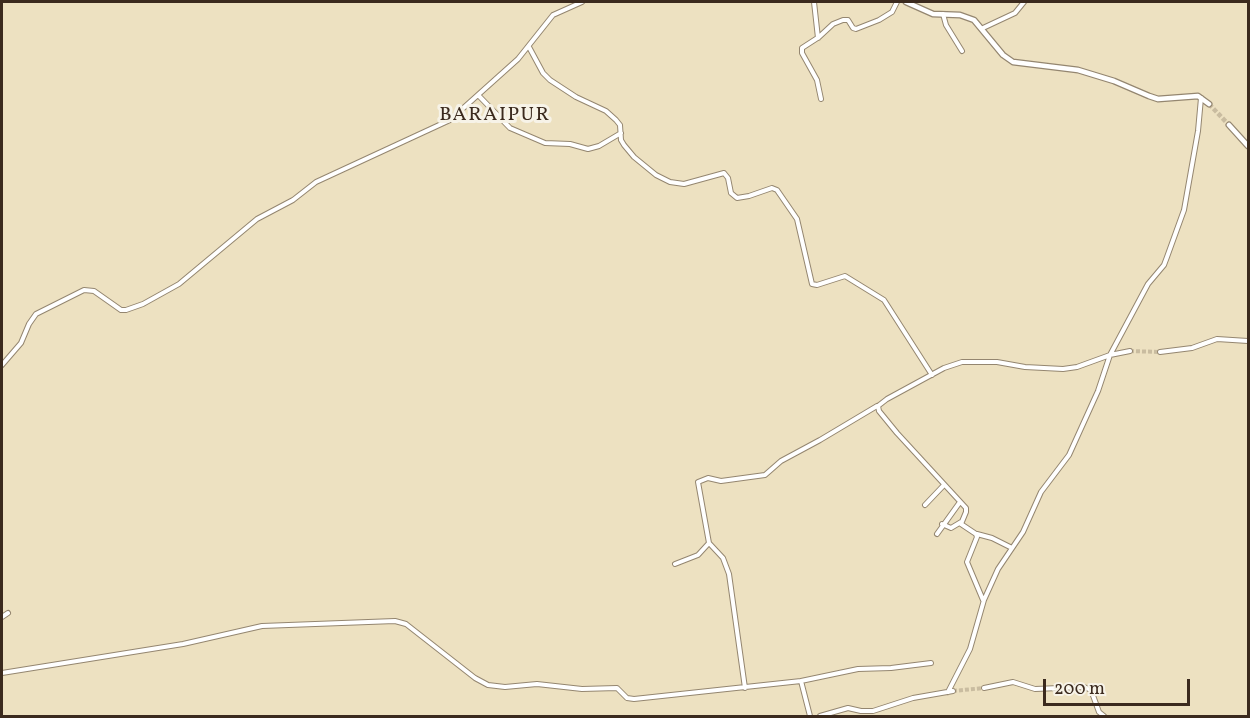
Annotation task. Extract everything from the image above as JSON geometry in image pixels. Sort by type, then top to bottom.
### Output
[{"type":"street","points":[[2,364],[21,343],[36,314],[89,289],[121,310],[143,304],[179,284],[257,219],[293,200],[316,182],[450,120],[479,96],[529,47],[552,15],[582,2]]},
{"type":"street","points":[[814,2],[818,38]]},
{"type":"street","points":[[821,99],[815,74],[801,50],[803,46],[818,38],[833,24],[843,20],[848,20],[856,29],[879,20],[892,12],[897,2]]},
{"type":"street","points":[[906,2],[925,11],[968,16],[982,28],[1003,55],[1018,64],[1058,67],[1090,73],[1158,99],[1195,96],[1209,104]]},
{"type":"street","points":[[982,28],[1015,13],[1024,2]]},
{"type":"street","points":[[943,14],[946,25],[962,51]]},
{"type":"street","points":[[529,47],[543,73],[550,80],[576,97],[606,111],[618,123],[622,142],[629,152],[656,175],[679,184],[690,183],[722,172],[728,177],[731,193],[737,198],[772,188],[777,190],[797,219],[813,284],[817,285],[845,276],[884,300],[932,375]]},
{"type":"street","points":[[479,96],[510,128],[545,143],[570,144],[588,149],[599,146],[621,133]]},
{"type":"street","points":[[820,717],[848,708],[873,711],[913,698],[951,691],[970,649],[984,600],[1001,563],[1028,522],[1041,492],[1069,455],[1098,391],[1110,355],[1148,284],[1164,265],[1180,222],[1202,98]]},
{"type":"street","points":[[1229,125],[1248,144]]},
{"type":"street","points":[[1160,351],[1191,348],[1217,339],[1248,341]]},
{"type":"street","points":[[745,688],[729,574],[723,558],[709,543],[698,486],[700,480],[712,478],[721,481],[737,480],[765,475],[781,461],[953,364],[973,361],[997,362],[1025,367],[1063,369],[1130,351]]},
{"type":"street","points":[[880,404],[879,411],[966,510],[961,522],[951,528],[942,524]]},
{"type":"street","points":[[925,505],[944,484]]},
{"type":"street","points":[[937,534],[960,502]]},
{"type":"street","points":[[961,522],[963,526],[976,534],[992,538],[1012,548]]},
{"type":"street","points":[[976,534],[977,537],[967,562],[984,600]]},
{"type":"street","points":[[675,564],[698,555],[709,543]]},
{"type":"street","points":[[2,617],[9,613]]},
{"type":"street","points":[[2,673],[183,644],[262,626],[387,620],[406,624],[475,678],[496,687],[537,684],[582,689],[617,688],[630,699],[745,688],[759,684],[801,681],[858,669],[931,663]]},
{"type":"street","points":[[801,681],[810,717]]},
{"type":"street","points":[[984,688],[1013,682],[1035,688],[1084,687],[1091,690],[1097,709],[1104,717]]},
{"type":"tunnel","points":[[1209,104],[1229,125]]},
{"type":"tunnel","points":[[1130,351],[1160,352]]},
{"type":"tunnel","points":[[953,691],[984,688]]},
{"type":"district","name":"BARAIPUR","points":[[495,116]]}]
